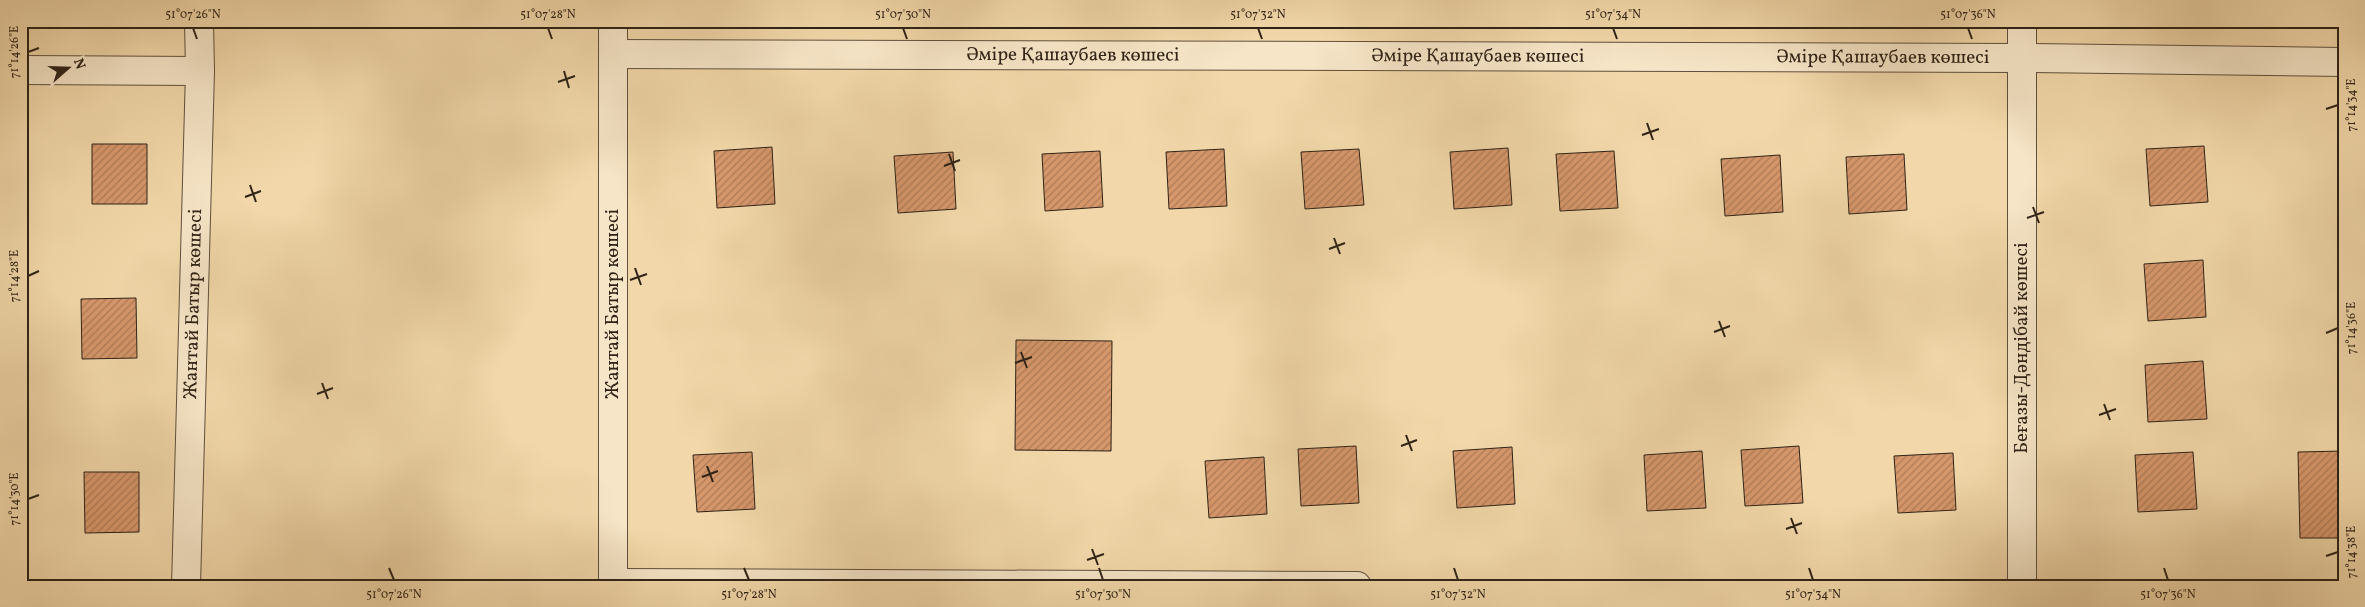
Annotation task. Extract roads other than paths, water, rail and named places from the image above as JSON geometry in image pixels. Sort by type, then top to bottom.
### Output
[{"type":"street","name":"Жантай Батыр көшесі","points":[[186,586],[200,71],[199,21]]},
{"type":"street","name":"Жантай Батыр көшесі","points":[[613,21],[613,584]]},
{"type":"street","name":"Беғазы-Дәндібай көшесі","points":[[2022,21],[2022,586]]},
{"type":"street","name":"Әміре Қашаубаев көшесі","points":[[613,54],[2022,58],[2344,62]]},
{"type":"street","points":[[21,70],[200,71]]},
{"type":"street","points":[[613,584],[1357,586]]}]
